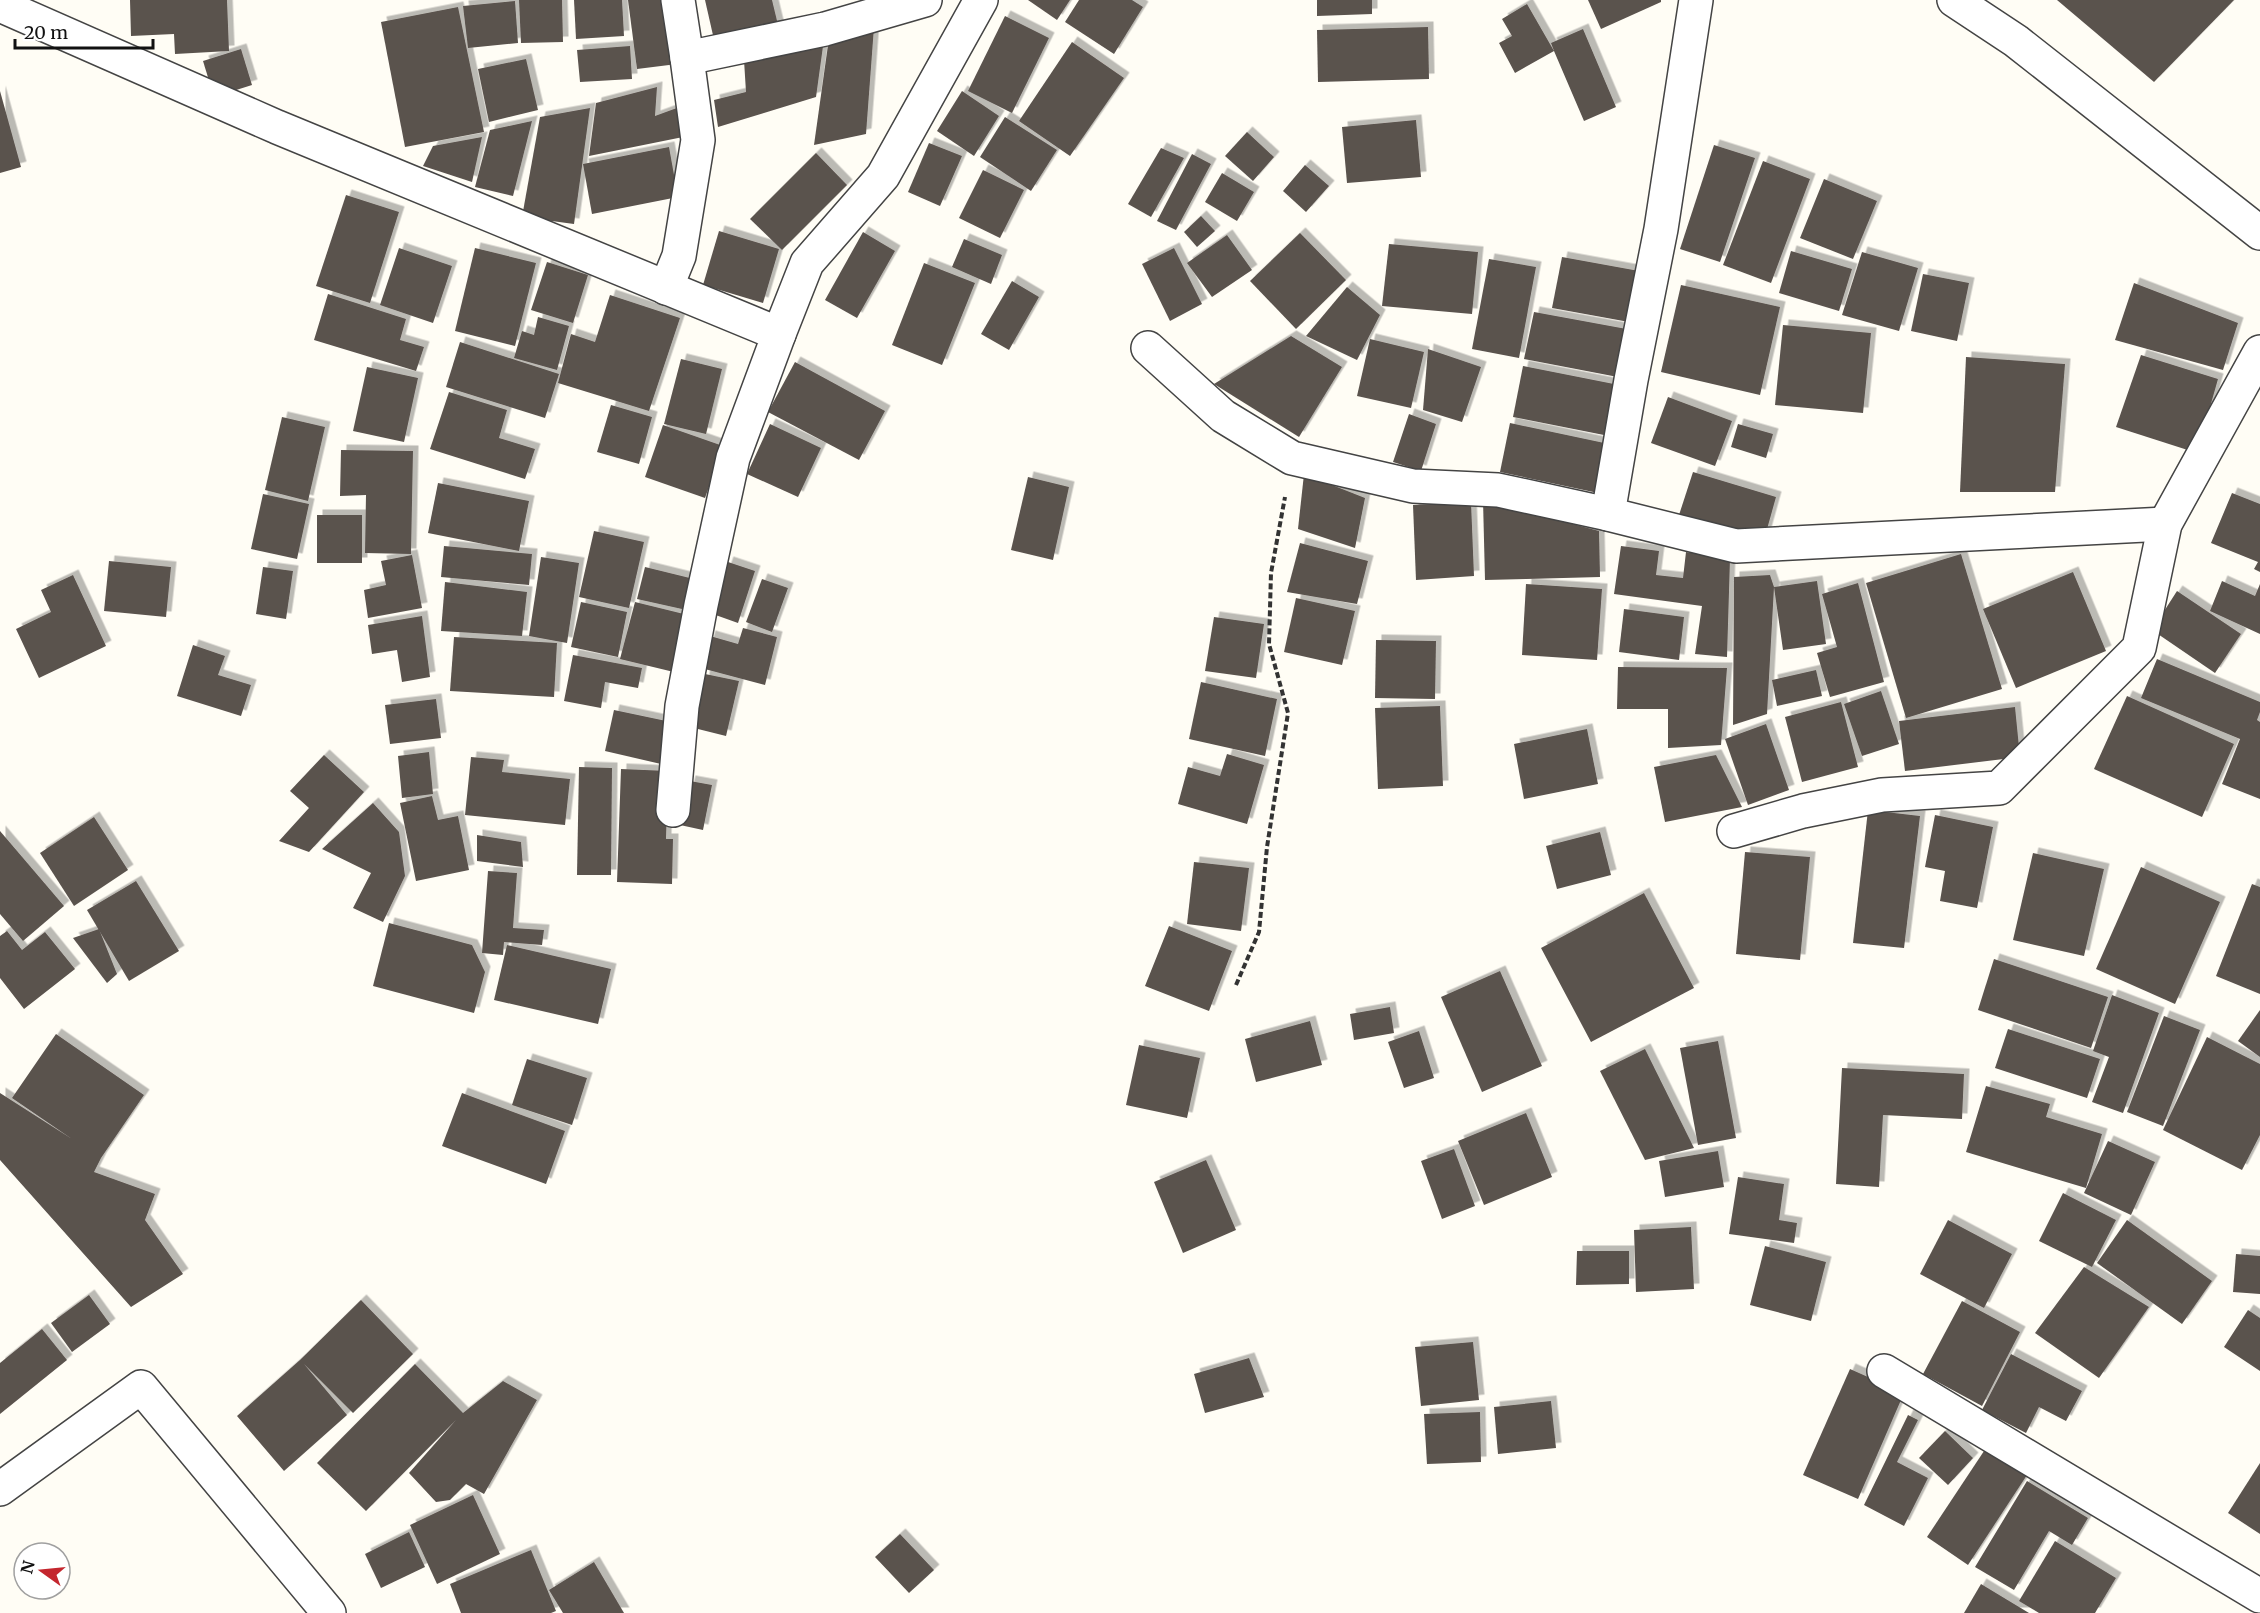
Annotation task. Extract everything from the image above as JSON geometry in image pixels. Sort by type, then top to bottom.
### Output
[{"type":"street","points":[[666,288],[679,256],[698,140],[678,0]]},
{"type":"street","points":[[687,58],[825,29],[925,0]]},
{"type":"street","points":[[673,810],[682,706],[701,605],[731,469],[779,334],[807,263],[883,176],[981,0]]},
{"type":"street","points":[[1608,514],[1631,380],[1661,229],[1696,0]]},
{"type":"street","points":[[1954,0],[2016,41],[2260,233]]},
{"type":"street","points":[[0,5],[277,127],[779,334]]},
{"type":"street","points":[[1148,348],[1223,416],[1292,458],[1413,486],[1498,490],[1608,514],[1736,546],[2165,524]]},
{"type":"street","points":[[1734,831],[1803,811],[1882,795],[1999,789],[2139,648],[2165,524],[2260,352]]},
{"type":"street","points":[[1884,1371],[2260,1596]]},
{"type":"street","points":[[0,1489],[141,1388],[328,1613]]},
{"type":"path","points":[[1236,985],[1259,932],[1267,847],[1287,713],[1269,644],[1271,573],[1292,458]]},
{"type":"building","points":[[130,0],[227,0],[229,51],[175,54],[174,34],[131,36]]},
{"type":"building","points":[[519,0],[562,0],[563,42],[521,43]]},
{"type":"building","points":[[574,0],[622,0],[624,36],[576,39]]},
{"type":"building","points":[[628,0],[668,0],[677,64],[637,69]]},
{"type":"building","points":[[705,0],[772,0],[779,29],[715,44]]},
{"type":"building","points":[[1028,0],[1070,0],[1057,20]]},
{"type":"building","points":[[1079,0],[1132,0],[1143,7],[1114,54],[1065,22]]},
{"type":"building","points":[[1317,0],[1372,0],[1372,14],[1317,16]]},
{"type":"building","points":[[1588,0],[1661,0],[1661,2],[1601,29]]},
{"type":"building","points":[[2057,0],[2234,0],[2154,82]]},
{"type":"building","points":[[515,1],[518,43],[468,48],[463,6]]},
{"type":"building","points":[[1527,4],[1554,51],[1515,73],[1499,43],[1512,36],[1502,19]]},
{"type":"building","points":[[458,7],[484,132],[405,147],[381,22]]},
{"type":"building","points":[[1005,16],[1049,38],[1012,113],[968,91]]},
{"type":"building","points":[[874,27],[866,134],[814,145],[829,38]]},
{"type":"building","points":[[1428,27],[1429,79],[1318,82],[1317,30]]},
{"type":"building","points":[[1583,29],[1616,107],[1584,121],[1551,43]]},
{"type":"building","points":[[824,39],[816,97],[718,127],[714,100],[746,92],[744,60]]},
{"type":"building","points":[[1072,42],[1124,78],[1070,156],[1019,121]]},
{"type":"building","points":[[630,46],[632,79],[580,82],[577,50]]},
{"type":"building","points":[[241,49],[252,85],[214,97],[203,61]]},
{"type":"building","points":[[526,59],[538,110],[489,122],[478,69]]},
{"type":"building","points":[[657,87],[655,116],[685,105],[688,136],[589,156],[596,103]]},
{"type":"building","points":[[0,91],[21,167],[0,173]]},
{"type":"building","points":[[962,91],[999,116],[974,156],[937,131]]},
{"type":"building","points":[[590,108],[574,224],[522,217],[540,117]]},
{"type":"building","points":[[1005,117],[1057,150],[1031,191],[980,157]]},
{"type":"building","points":[[1416,120],[1421,177],[1347,183],[1342,127]]},
{"type":"building","points":[[532,121],[513,196],[475,187],[490,130]]},
{"type":"building","points":[[1247,132],[1274,157],[1253,181],[1225,156]]},
{"type":"building","points":[[482,137],[472,182],[423,166],[433,146]]},
{"type":"building","points":[[929,143],[962,156],[940,206],[908,192]]},
{"type":"building","points":[[1714,145],[1755,158],[1720,262],[1680,249]]},
{"type":"building","points":[[669,147],[678,197],[592,214],[583,164]]},
{"type":"building","points":[[1161,148],[1184,158],[1151,217],[1128,204]]},
{"type":"building","points":[[816,153],[847,185],[782,250],[750,219]]},
{"type":"building","points":[[1192,154],[1211,164],[1176,230],[1157,221]]},
{"type":"building","points":[[1763,161],[1810,179],[1771,283],[1723,265]]},
{"type":"building","points":[[1305,165],[1329,186],[1306,212],[1283,191]]},
{"type":"building","points":[[983,170],[1024,190],[1000,238],[959,218]]},
{"type":"building","points":[[1222,173],[1254,192],[1237,221],[1205,202]]},
{"type":"building","points":[[1824,179],[1877,201],[1853,259],[1800,238]]},
{"type":"building","points":[[346,195],[399,212],[370,303],[316,286]]},
{"type":"building","points":[[1201,216],[1215,231],[1197,247],[1184,232]]},
{"type":"building","points":[[719,231],[779,249],[763,303],[703,285]]},
{"type":"building","points":[[863,232],[895,251],[857,318],[825,300]]},
{"type":"building","points":[[1300,233],[1346,280],[1296,329],[1250,281]]},
{"type":"building","points":[[1227,235],[1252,270],[1212,297],[1187,263]]},
{"type":"building","points":[[964,239],[1002,255],[991,284],[952,267]]},
{"type":"building","points":[[1389,244],[1478,252],[1472,314],[1382,306]]},
{"type":"building","points":[[399,248],[452,266],[433,323],[380,305]]},
{"type":"building","points":[[475,248],[536,263],[515,346],[455,331]]},
{"type":"building","points":[[1174,248],[1202,304],[1170,321],[1142,264]]},
{"type":"building","points":[[1791,251],[1852,269],[1839,311],[1779,293]]},
{"type":"building","points":[[1862,252],[1918,268],[1899,331],[1842,315]]},
{"type":"building","points":[[1562,257],[1639,271],[1629,322],[1552,308]]},
{"type":"building","points":[[1489,259],[1536,267],[1519,358],[1472,349]]},
{"type":"building","points":[[547,262],[588,275],[573,323],[531,310]]},
{"type":"building","points":[[924,263],[975,283],[942,365],[892,345]]},
{"type":"building","points":[[1923,274],[1969,283],[1957,341],[1911,331]]},
{"type":"building","points":[[1012,281],[1039,297],[1009,350],[981,334]]},
{"type":"building","points":[[2134,283],[2238,323],[2223,370],[2115,340]]},
{"type":"building","points":[[1681,285],[1780,307],[1760,395],[1661,372]]},
{"type":"building","points":[[1347,287],[1380,315],[1357,360],[1306,336]]},
{"type":"building","points":[[328,294],[406,319],[400,340],[424,347],[416,371],[314,340]]},
{"type":"building","points":[[610,295],[680,318],[649,411],[558,383],[571,334],[595,342]]},
{"type":"building","points":[[1534,312],[1632,330],[1623,378],[1524,359]]},
{"type":"building","points":[[538,317],[569,326],[557,370],[514,358],[522,331],[534,335]]},
{"type":"building","points":[[1783,325],[1871,333],[1863,413],[1775,405]]},
{"type":"building","points":[[1291,336],[1342,367],[1299,437],[1214,384]]},
{"type":"building","points":[[1370,339],[1424,352],[1411,408],[1357,396]]},
{"type":"building","points":[[460,342],[559,374],[545,418],[446,387]]},
{"type":"building","points":[[1428,349],[1481,367],[1462,422],[1423,410]]},
{"type":"building","points":[[2141,355],[2218,379],[2197,453],[2116,427]]},
{"type":"building","points":[[1966,357],[2065,364],[2055,492],[1960,492]]},
{"type":"building","points":[[681,359],[722,369],[706,434],[664,424]]},
{"type":"building","points":[[795,362],[885,411],[859,460],[768,412]]},
{"type":"building","points":[[1523,366],[1624,386],[1614,437],[1513,417]]},
{"type":"building","points":[[367,367],[418,378],[404,442],[353,431]]},
{"type":"building","points":[[449,392],[507,410],[499,438],[535,449],[525,479],[430,449]]},
{"type":"building","points":[[1668,397],[1732,421],[1715,466],[1651,443]]},
{"type":"building","points":[[611,405],[652,417],[639,464],[597,452]]},
{"type":"building","points":[[1409,414],[1436,424],[1421,471],[1393,462]]},
{"type":"building","points":[[282,417],[325,427],[308,501],[265,490]]},
{"type":"building","points":[[1510,423],[1609,444],[1598,493],[1500,472]]},
{"type":"building","points":[[770,424],[821,448],[798,497],[747,474]]},
{"type":"building","points":[[1738,424],[1773,434],[1766,458],[1731,447]]},
{"type":"building","points":[[663,425],[723,446],[705,498],[645,477]]},
{"type":"building","points":[[341,450],[413,451],[411,554],[365,553],[366,495],[340,496]]},
{"type":"building","points":[[1693,472],[1776,497],[1764,540],[1679,515]]},
{"type":"building","points":[[1304,474],[1365,498],[1355,548],[1298,529]]},
{"type":"building","points":[[1028,477],[1069,487],[1053,560],[1011,550]]},
{"type":"building","points":[[438,483],[529,501],[519,551],[428,533]]},
{"type":"building","points":[[2232,493],[2260,504],[2260,572],[2254,569],[2258,562],[2211,543]]},
{"type":"building","points":[[263,494],[309,504],[297,559],[251,549]]},
{"type":"building","points":[[1483,500],[1599,531],[1600,577],[1485,580]]},
{"type":"building","points":[[1471,502],[1474,576],[1416,580],[1413,505]]},
{"type":"building","points":[[317,515],[362,515],[362,563],[317,563]]},
{"type":"building","points":[[594,531],[644,542],[629,608],[579,597]]},
{"type":"building","points":[[1300,543],[1368,561],[1357,604],[1287,592]]},
{"type":"building","points":[[444,546],[532,554],[529,585],[441,577]]},
{"type":"building","points":[[1621,546],[1659,551],[1656,575],[1683,578],[1686,552],[1730,559],[1727,657],[1695,654],[1702,606],[1614,594]]},
{"type":"building","points":[[1961,554],[2002,689],[1906,718],[1866,583]]},
{"type":"building","points":[[412,555],[422,608],[368,618],[364,590],[386,585],[381,561]]},
{"type":"building","points":[[541,557],[579,563],[567,643],[529,636]]},
{"type":"building","points":[[109,561],[171,567],[166,617],[104,611]]},
{"type":"building","points":[[728,562],[755,571],[738,623],[710,613]]},
{"type":"building","points":[[263,567],[293,571],[286,619],[256,614]]},
{"type":"building","points":[[645,567],[698,580],[691,611],[637,599]]},
{"type":"building","points":[[2073,572],[2106,651],[2016,688],[1983,609]]},
{"type":"building","points":[[73,575],[106,646],[39,678],[16,629],[51,612],[41,590]]},
{"type":"building","points":[[1770,575],[1774,587],[1767,714],[1733,725],[1734,577]]},
{"type":"building","points":[[762,579],[788,588],[772,632],[746,622]]},
{"type":"building","points":[[1817,581],[1826,644],[1783,650],[1774,587]]},
{"type":"building","points":[[2222,581],[2255,596],[2260,584],[2260,634],[2210,611]]},
{"type":"building","points":[[445,582],[527,592],[522,636],[441,631]]},
{"type":"building","points":[[1858,583],[1884,682],[1830,697],[1817,653],[1837,647],[1822,594]]},
{"type":"building","points":[[1526,584],[1602,589],[1597,660],[1522,655]]},
{"type":"building","points":[[2177,591],[2241,634],[2215,673],[2152,630]]},
{"type":"building","points":[[1296,598],[1355,611],[1342,665],[1284,652]]},
{"type":"building","points":[[581,602],[627,612],[618,657],[571,647]]},
{"type":"building","points":[[635,602],[692,616],[678,673],[620,659]]},
{"type":"building","points":[[1624,609],[1684,617],[1679,660],[1619,652]]},
{"type":"building","points":[[422,616],[430,677],[402,682],[397,650],[372,654],[368,625]]},
{"type":"building","points":[[1214,617],[1264,624],[1256,678],[1205,671]]},
{"type":"building","points":[[743,628],[777,637],[765,685],[701,668],[710,636],[738,644]]},
{"type":"building","points":[[454,637],[557,643],[554,697],[450,691]]},
{"type":"building","points":[[1376,640],[1436,641],[1435,699],[1375,698]]},
{"type":"building","points":[[193,645],[225,656],[218,675],[251,685],[241,716],[177,696]]},
{"type":"building","points":[[573,655],[642,668],[638,688],[605,682],[601,708],[564,701]]},
{"type":"building","points":[[2157,659],[2260,702],[2257,720],[2260,722],[2260,799],[2222,784],[2240,739],[2141,698]]},
{"type":"building","points":[[1618,667],[1727,668],[1721,745],[1668,748],[1668,709],[1617,709]]},
{"type":"building","points":[[1816,670],[1822,696],[1777,706],[1772,680]]},
{"type":"building","points":[[705,674],[739,681],[726,736],[694,728]]},
{"type":"building","points":[[1201,682],[1277,699],[1265,756],[1189,739]]},
{"type":"building","points":[[1881,691],[1899,744],[1862,756],[1844,704]]},
{"type":"building","points":[[2127,696],[2234,744],[2202,817],[2094,769]]},
{"type":"building","points":[[436,699],[441,738],[390,744],[385,705]]},
{"type":"building","points":[[1841,702],[1858,767],[1802,782],[1785,717]]},
{"type":"building","points":[[1440,706],[1443,786],[1378,789],[1375,708]]},
{"type":"building","points":[[2015,707],[2020,757],[1905,771],[1899,721]]},
{"type":"building","points":[[614,710],[671,722],[661,764],[605,751]]},
{"type":"building","points":[[1766,724],[1789,790],[1748,805],[1725,739]]},
{"type":"building","points":[[1587,729],[1598,784],[1524,799],[1514,744]]},
{"type":"building","points":[[429,752],[433,794],[402,798],[398,756]]},
{"type":"building","points":[[1227,754],[1264,765],[1247,824],[1178,804],[1188,767],[1220,776]]},
{"type":"building","points":[[324,755],[364,792],[309,852],[279,841],[309,808],[290,791]]},
{"type":"building","points":[[1716,755],[1742,807],[1665,822],[1654,767]]},
{"type":"building","points":[[471,757],[504,760],[502,772],[570,779],[565,825],[465,815]]},
{"type":"building","points":[[579,767],[612,768],[611,875],[577,875]]},
{"type":"building","points":[[621,769],[668,771],[666,839],[673,839],[672,884],[617,882]]},
{"type":"building","points":[[690,781],[712,785],[703,830],[680,825]]},
{"type":"building","points":[[432,796],[438,820],[458,816],[469,870],[416,881],[400,803]]},
{"type":"building","points":[[373,803],[399,832],[405,876],[383,922],[353,908],[371,873],[322,849]]},
{"type":"building","points":[[1868,810],[1920,816],[1904,948],[1853,943]]},
{"type":"building","points":[[1935,815],[1993,827],[1977,908],[1940,901],[1945,871],[1925,867]]},
{"type":"building","points":[[94,817],[128,870],[74,906],[40,853]]},
{"type":"building","points":[[0,831],[64,906],[23,941],[0,914]]},
{"type":"building","points":[[1600,832],[1611,875],[1557,889],[1546,846]]},
{"type":"building","points":[[477,835],[521,842],[523,867],[477,861]]},
{"type":"building","points":[[1745,852],[1810,857],[1800,960],[1736,954]]},
{"type":"building","points":[[2033,853],[2104,869],[2084,956],[2013,940]]},
{"type":"building","points":[[1194,862],[1249,868],[1241,931],[1187,924]]},
{"type":"building","points":[[2141,867],[2220,902],[2175,1004],[2096,969]]},
{"type":"building","points":[[488,871],[517,873],[513,928],[544,930],[542,945],[504,942],[503,955],[482,953]]},
{"type":"building","points":[[136,881],[179,951],[129,981],[87,910]]},
{"type":"building","points":[[2252,884],[2260,887],[2260,994],[2216,976]]},
{"type":"building","points":[[1644,893],[1694,988],[1591,1042],[1541,948]]},
{"type":"building","points":[[389,923],[472,945],[485,972],[474,1013],[373,986]]},
{"type":"building","points":[[1169,926],[1232,951],[1209,1011],[1145,986]]},
{"type":"building","points":[[99,929],[117,974],[107,983],[73,938]]},
{"type":"building","points":[[7,931],[22,950],[45,932],[75,969],[24,1009],[0,978],[0,936]]},
{"type":"building","points":[[507,945],[611,969],[598,1024],[494,1000]]},
{"type":"building","points":[[1994,959],[2108,997],[2091,1048],[1978,1010]]},
{"type":"building","points":[[1500,971],[1542,1066],[1482,1092],[1441,997]]},
{"type":"building","points":[[2112,995],[2159,1013],[2123,1113],[2092,1102],[2109,1057],[2093,1051]]},
{"type":"building","points":[[1390,1007],[1394,1033],[1354,1040],[1350,1014]]},
{"type":"building","points":[[2260,1010],[2260,1057],[2238,1041]]},
{"type":"building","points":[[2164,1016],[2200,1030],[2163,1126],[2127,1112]]},
{"type":"building","points":[[1310,1021],[1322,1065],[1256,1082],[1245,1039]]},
{"type":"building","points":[[2008,1029],[2100,1059],[2087,1098],[1995,1068]]},
{"type":"building","points":[[1419,1031],[1434,1078],[1404,1088],[1388,1042]]},
{"type":"building","points":[[56,1034],[144,1095],[94,1172],[155,1194],[145,1220],[183,1274],[131,1307],[0,1160],[0,1093],[72,1139],[12,1098]]},
{"type":"building","points":[[2207,1037],[2260,1064],[2260,1135],[2242,1170],[2163,1130]]},
{"type":"building","points":[[1718,1041],[1736,1138],[1698,1145],[1680,1048]]},
{"type":"building","points":[[1139,1045],[1200,1058],[1187,1118],[1126,1105]]},
{"type":"building","points":[[1645,1049],[1694,1148],[1645,1160],[1600,1071]]},
{"type":"building","points":[[527,1059],[587,1078],[572,1125],[512,1105]]},
{"type":"building","points":[[1842,1068],[1964,1074],[1962,1119],[1883,1115],[1879,1187],[1836,1184]]},
{"type":"building","points":[[1986,1086],[2050,1104],[2046,1117],[2102,1134],[2086,1188],[1966,1152]]},
{"type":"building","points":[[462,1093],[565,1131],[546,1184],[442,1146]]},
{"type":"building","points":[[1526,1113],[1552,1177],[1484,1205],[1458,1141]]},
{"type":"building","points":[[2108,1141],[2155,1162],[2131,1215],[2084,1193]]},
{"type":"building","points":[[1454,1149],[1475,1206],[1442,1219],[1421,1161]]},
{"type":"building","points":[[1718,1151],[1724,1187],[1665,1197],[1659,1161]]},
{"type":"building","points":[[1206,1160],[1236,1230],[1183,1253],[1154,1182]]},
{"type":"building","points":[[1738,1177],[1784,1184],[1779,1220],[1797,1223],[1794,1243],[1729,1234]]},
{"type":"building","points":[[2063,1193],[2116,1220],[2092,1267],[2039,1241]]},
{"type":"building","points":[[1948,1220],[2012,1254],[1984,1308],[1920,1274]]},
{"type":"building","points":[[2127,1220],[2212,1281],[2182,1324],[2097,1263]]},
{"type":"building","points":[[1691,1227],[1694,1289],[1636,1292],[1634,1230]]},
{"type":"building","points":[[1765,1246],[1826,1262],[1811,1321],[1750,1305]]},
{"type":"building","points":[[1577,1251],[1629,1251],[1629,1284],[1576,1285]]},
{"type":"building","points":[[2236,1254],[2260,1256],[2260,1294],[2233,1292]]},
{"type":"building","points":[[2084,1267],[2149,1307],[2099,1378],[2035,1333]]},
{"type":"building","points":[[89,1295],[110,1324],[72,1352],[51,1323]]},
{"type":"building","points":[[361,1300],[413,1354],[353,1413],[304,1364],[347,1415],[284,1471],[237,1416],[300,1360]]},
{"type":"building","points":[[1962,1301],[2020,1332],[1982,1406],[1923,1374]]},
{"type":"building","points":[[2248,1310],[2260,1318],[2260,1371],[2224,1347]]},
{"type":"building","points":[[42,1329],[67,1360],[0,1414],[0,1363]]},
{"type":"building","points":[[1473,1342],[1479,1400],[1421,1406],[1415,1347]]},
{"type":"building","points":[[2011,1354],[2082,1391],[2066,1421],[2039,1407],[2026,1433],[1982,1410]]},
{"type":"building","points":[[1249,1358],[1264,1397],[1205,1413],[1194,1374]]},
{"type":"building","points":[[415,1364],[463,1413],[503,1381],[537,1400],[484,1494],[466,1484],[450,1500],[436,1502],[409,1473],[456,1420],[366,1511],[317,1463]]},
{"type":"building","points":[[1850,1369],[1904,1393],[1858,1499],[1803,1475]]},
{"type":"building","points":[[1551,1401],[1556,1448],[1498,1454],[1494,1407]]},
{"type":"building","points":[[1480,1412],[1481,1462],[1427,1464],[1424,1414]]},
{"type":"building","points":[[1908,1415],[1918,1420],[1897,1462],[1928,1478],[1904,1526],[1864,1505]]},
{"type":"building","points":[[1945,1431],[1973,1458],[1948,1485],[1919,1458]]},
{"type":"building","points":[[1986,1448],[2027,1475],[1968,1565],[1927,1537]]},
{"type":"building","points":[[2260,1463],[2260,1534],[2228,1513]]},
{"type":"building","points":[[2027,1481],[2088,1518],[2072,1545],[2049,1531],[2014,1590],[1975,1567]]},
{"type":"building","points":[[473,1495],[500,1554],[437,1584],[410,1525]]},
{"type":"building","points":[[409,1532],[425,1567],[381,1588],[365,1554]]},
{"type":"building","points":[[900,1534],[934,1570],[909,1593],[875,1557]]},
{"type":"building","points":[[2055,1541],[2116,1578],[2095,1613],[2039,1613],[2019,1601]]},
{"type":"building","points":[[531,1550],[556,1611],[551,1613],[461,1613],[450,1584]]},
{"type":"building","points":[[594,1562],[624,1613],[563,1613],[549,1590]]},
{"type":"building","points":[[1981,1584],[2029,1613],[1964,1613]]}]
